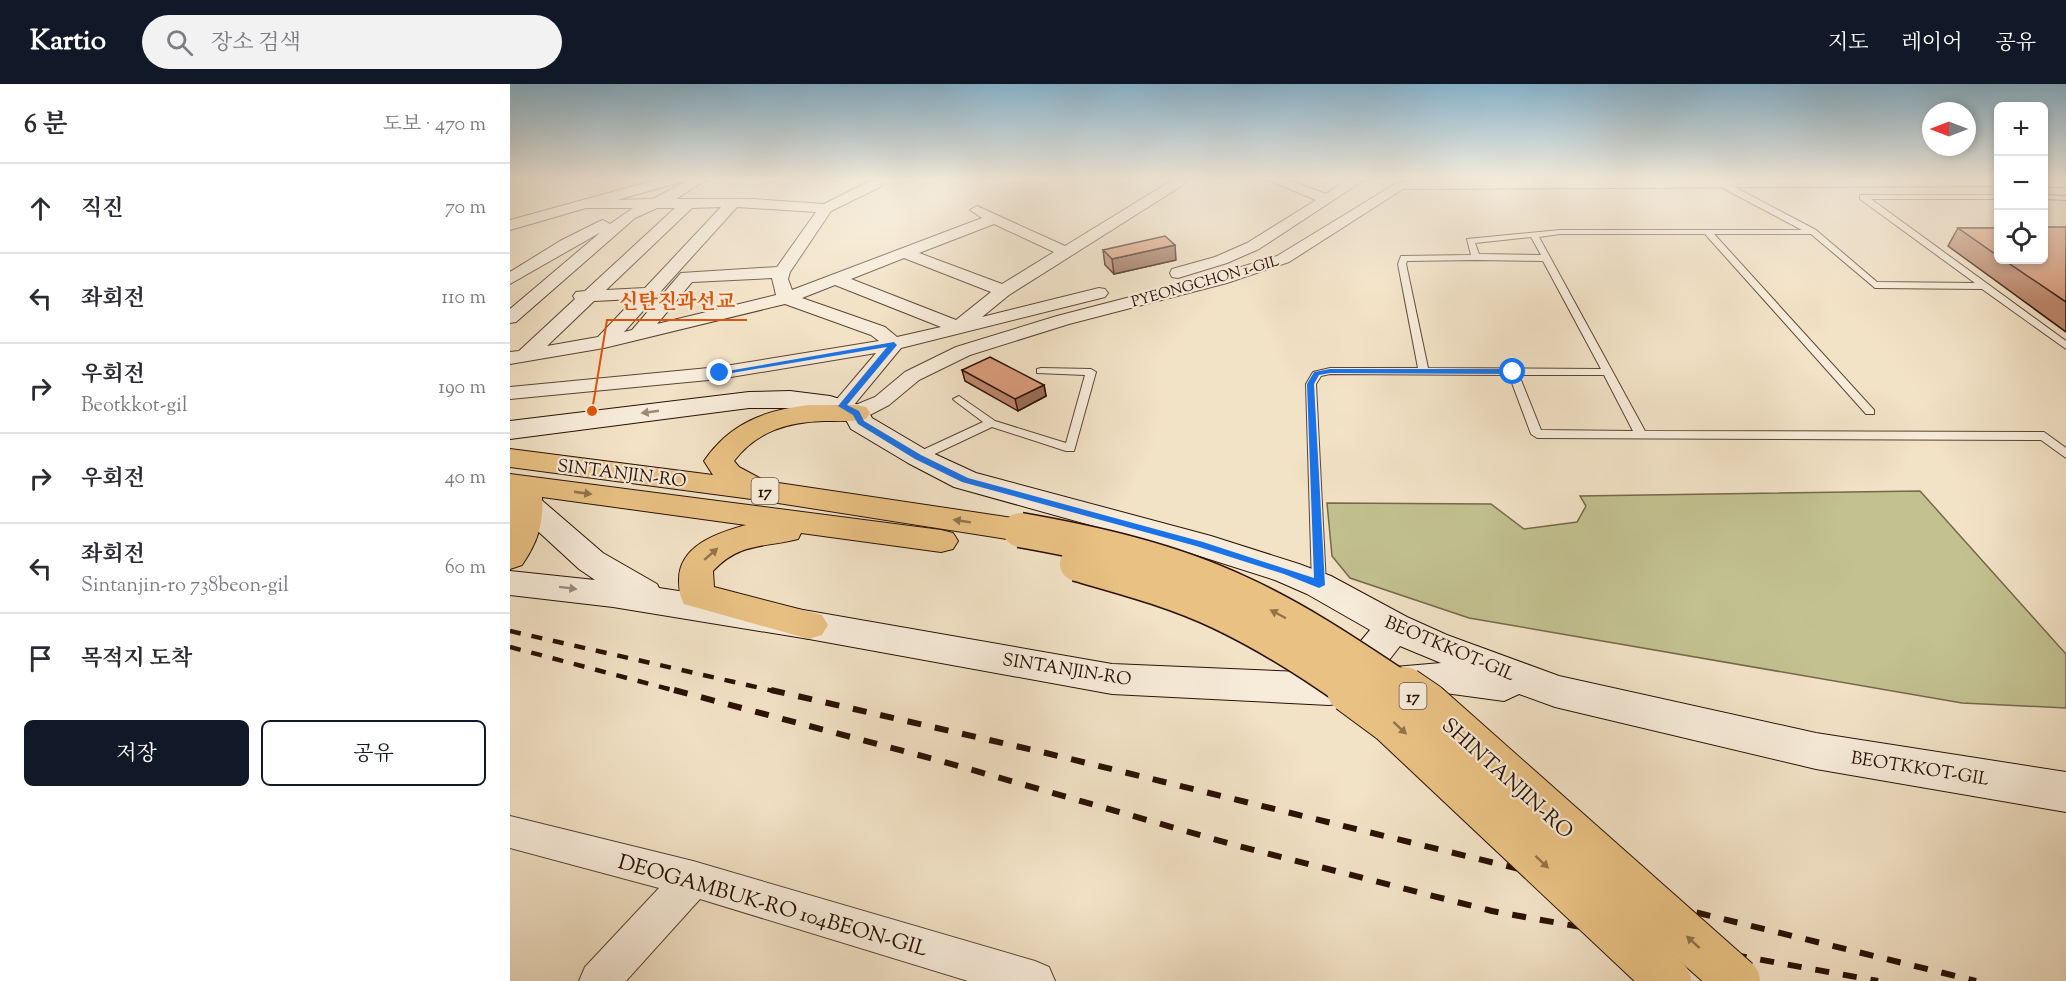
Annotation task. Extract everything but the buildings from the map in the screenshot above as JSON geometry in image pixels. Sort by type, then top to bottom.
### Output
[{"type":"main road","points":[[759,490],[728,474],[718,461],[738,439],[776,419],[809,411],[844,407]]},
{"type":"main road","points":[[510,557],[519,545],[529,517],[518,482]]},
{"type":"main road","name":"SINTANJIN-RO","points":[[518,482],[759,490],[1014,540]]},
{"type":"main road","name":"SINTANJIN-RO","points":[[518,482],[850,528],[1014,540]]},
{"type":"main road","points":[[809,625],[697,595],[696,568],[707,555],[725,542],[784,531],[850,528]]},
{"type":"main road","name":"SHINTANJIN-RO","points":[[1014,540],[1064,560],[1145,583],[1221,613],[1306,659],[1392,721],[1668,981]]},
{"type":"main road","name":"SHINTANJIN-RO","points":[[1014,540],[1081,541],[1161,563],[1238,592],[1331,642],[1426,705],[1737,981]]},
{"type":"street","points":[[510,225],[528,220]]},
{"type":"street","points":[[510,279],[582,235],[618,220]]},
{"type":"street","points":[[510,318],[624,220]]},
{"type":"street","points":[[518,357],[671,220]]},
{"type":"street","points":[[604,342],[717,220]]},
{"type":"street","points":[[638,334],[738,220]]},
{"type":"street","points":[[786,298],[780,279],[782,272],[818,220]]},
{"type":"street","points":[[518,357],[604,342],[786,298],[903,252],[973,220]]},
{"type":"street","points":[[995,220],[1066,252]]},
{"type":"street","points":[[958,327],[1003,291],[1117,220]]},
{"type":"street","points":[[510,393],[666,380],[822,358],[894,344],[1171,275],[1221,260],[1253,246],[1295,220]]},
{"type":"street","name":"PYEONGCHON 1-GIL","points":[[844,407],[882,401],[912,376],[963,351],[1063,320],[1221,279],[1284,259],[1345,220]]},
{"type":"street","points":[[903,252],[1003,291]]},
{"type":"street","points":[[687,277],[782,272]]},
{"type":"street","points":[[835,279],[958,327]]},
{"type":"street","points":[[510,301],[650,293]]},
{"type":"street","points":[[786,298],[878,332],[894,344]]},
{"type":"street","points":[[510,430],[749,400],[785,399],[844,407],[894,344]]},
{"type":"street","points":[[693,406],[707,406],[731,413],[739,424],[738,439]]},
{"type":"street","name":"BEOTKKOT-GIL","points":[[844,407],[861,423],[918,457],[965,480],[1199,544],[1287,572],[1319,585],[1394,627],[1434,645],[1556,691],[1816,751],[2066,792]]},
{"type":"street","points":[[518,482],[591,561],[658,601]]},
{"type":"street","name":"SINTANJIN-RO","points":[[510,583],[534,584],[658,601],[809,625],[1112,679],[1329,689],[1445,678],[1556,691]]},
{"type":"street","points":[[1231,683],[1292,663],[1312,643],[1325,610],[1319,585]]},
{"type":"street","points":[[1329,689],[1359,671],[1394,627]]},
{"type":"street","name":"DEOGAMBUK-RO 104BEON-GIL","points":[[510,832],[693,879],[1035,981]]},
{"type":"street","points":[[599,981],[693,879]]},
{"type":"lane","points":[[1790,220],[1813,232],[1875,285],[1985,286]]},
{"type":"lane","points":[[1894,220],[2066,346]]},
{"type":"lane","points":[[1706,231],[1870,412]]},
{"type":"lane","points":[[1476,257],[1470,241],[1560,232],[1813,232]]},
{"type":"lane","points":[[1534,235],[1641,434]]},
{"type":"lane","points":[[1424,372],[1402,264],[1404,258],[1546,258]]},
{"type":"lane","points":[[959,399],[991,423],[1070,448],[1091,372],[1041,370]]},
{"type":"lane","points":[[1319,585],[1311,384],[1317,374],[1330,371],[1608,372]]},
{"type":"lane","points":[[1513,372],[1537,434],[2044,435],[2066,454]]},
{"type":"lane","points":[[918,457],[991,423]]},
{"type":"shaded area","points":[[1920,491],[2066,654],[2066,708],[1962,703],[1469,618],[1350,578],[1332,556],[1327,503],[1491,504],[1524,529],[1577,522],[1586,506],[1580,496]]},
{"type":"railway","points":[[510,631],[778,692]]},
{"type":"railway","points":[[510,647],[680,692]]},
{"type":"railway","points":[[674,690],[941,761],[1238,846],[1492,911],[1878,981]]},
{"type":"railway","points":[[771,690],[1046,753],[1976,981]]},
{"type":"place","name":"신탄진과선교","points":[[592,411]]},
{"type":"route","points":[[720,373],[822,358],[894,344],[842,406],[856,413],[861,423],[918,457],[965,480],[1199,544],[1287,572],[1319,585],[1311,384],[1317,374],[1330,371],[1513,372]]}]
